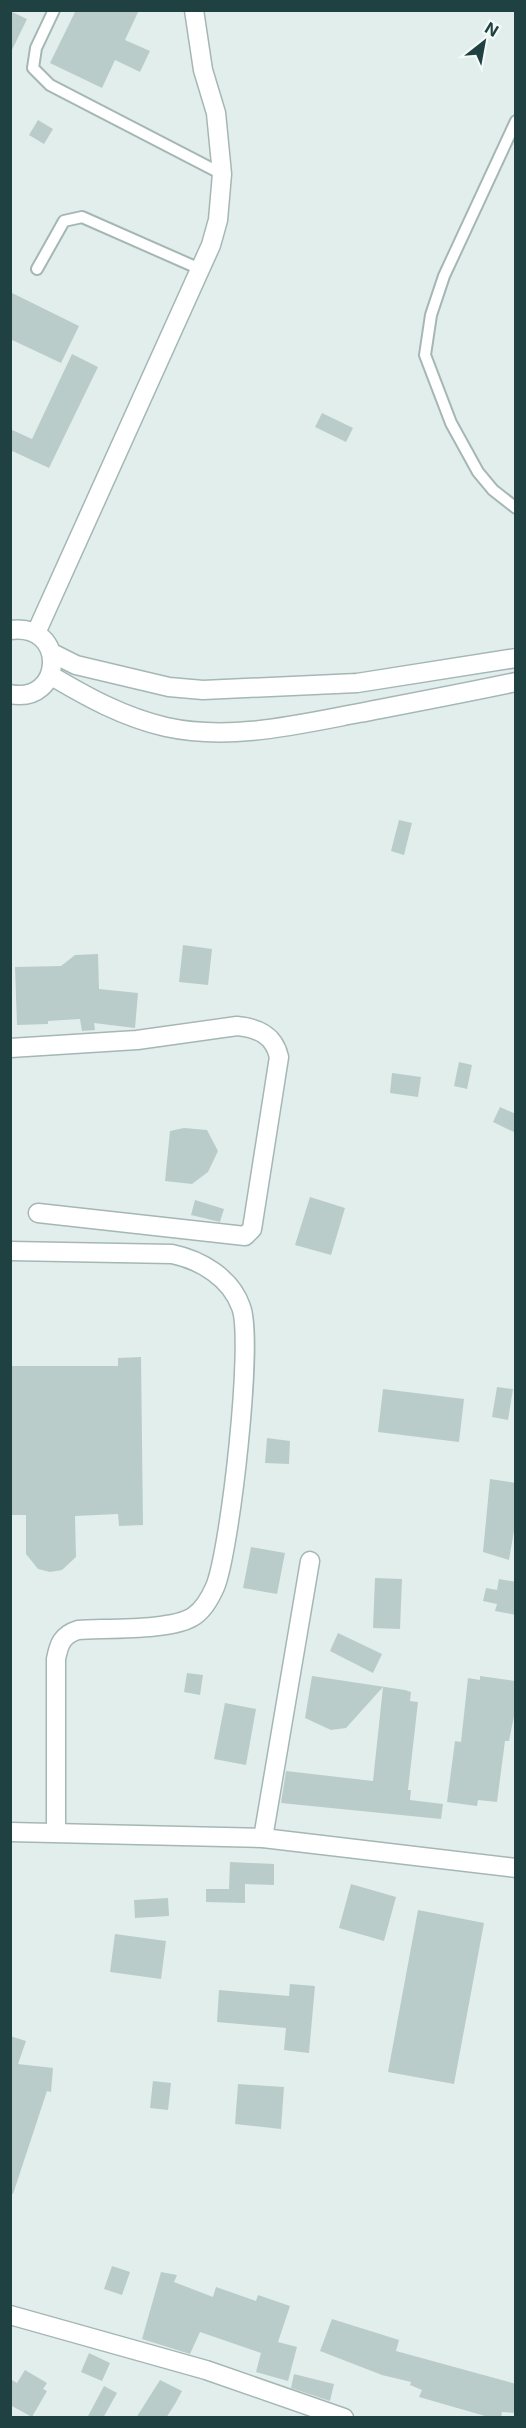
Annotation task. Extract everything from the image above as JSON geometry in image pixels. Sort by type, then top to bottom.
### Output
[{"type":"street","points":[[36,633],[200,269],[218,220],[222,174],[216,113],[203,70],[194,10]]},
{"type":"street","points":[[10,630],[20,629],[36,633],[52,653],[50,675],[44,685],[35,692],[24,695],[10,694]]},
{"type":"street","points":[[52,653],[76,665],[169,687],[203,690],[357,684],[516,658]]},
{"type":"street","points":[[50,675],[100,705],[139,720],[168,727],[215,732],[266,731],[516,682]]},
{"type":"street","points":[[10,1048],[137,1040],[237,1026],[252,1027],[267,1035],[276,1045],[279,1057],[252,1229],[245,1236],[38,1213]]},
{"type":"street","points":[[10,1251],[186,1257],[218,1275],[230,1286],[241,1305],[245,1319],[243,1394],[233,1485],[216,1586],[200,1611],[180,1622],[78,1630],[62,1639],[56,1659],[56,1832]]},
{"type":"street","points":[[263,1838],[310,1561]]},
{"type":"street","points":[[10,1832],[263,1838],[516,1868]]},
{"type":"street","points":[[10,2315],[206,2370],[344,2418]]},
{"type":"lane","points":[[54,10],[36,48],[33,68],[50,85],[222,174]]},
{"type":"lane","points":[[516,121],[444,276],[431,315],[425,356],[451,423],[478,472],[493,490],[516,508]]},
{"type":"lane","points":[[37,269],[64,221],[82,217],[200,269]]},
{"type":"building","points":[[76,10],[139,10],[125,40],[150,51],[140,72],[115,60],[102,88],[50,63]]},
{"type":"building","points":[[10,11],[27,19],[10,54]]},
{"type":"building","points":[[38,120],[53,129],[44,144],[29,135]]},
{"type":"building","points":[[10,292],[79,326],[61,363],[10,339]]},
{"type":"building","points":[[72,354],[98,367],[49,468],[10,450],[10,429],[32,439]]},
{"type":"building","points":[[322,413],[353,428],[346,442],[315,427]]},
{"type":"building","points":[[399,820],[412,823],[404,855],[391,851]]},
{"type":"building","points":[[183,945],[212,949],[208,985],[179,982]]},
{"type":"building","points":[[98,954],[99,989],[138,993],[135,1028],[94,1023],[95,1030],[82,1031],[80,1019],[48,1021],[48,1024],[17,1025],[15,967],[61,966],[75,955]]},
{"type":"building","points":[[459,1062],[472,1065],[467,1089],[454,1086]]},
{"type":"building","points":[[392,1073],[421,1077],[418,1097],[390,1093]]},
{"type":"building","points":[[500,1107],[516,1114],[516,1133],[493,1122]]},
{"type":"building","points":[[184,1128],[207,1130],[218,1151],[208,1172],[192,1184],[165,1181],[170,1131]]},
{"type":"building","points":[[310,1197],[345,1208],[331,1255],[295,1245]]},
{"type":"building","points":[[195,1200],[224,1209],[220,1222],[191,1215]]},
{"type":"building","points":[[141,1357],[143,1525],[119,1526],[118,1514],[75,1516],[76,1557],[62,1570],[50,1572],[38,1569],[26,1554],[26,1515],[10,1515],[10,1366],[118,1366],[118,1358]]},
{"type":"building","points":[[497,1387],[513,1389],[508,1420],[492,1417]]},
{"type":"building","points":[[383,1389],[464,1399],[459,1442],[378,1432]]},
{"type":"building","points":[[267,1438],[290,1441],[289,1464],[265,1463]]},
{"type":"building","points":[[490,1479],[516,1483],[516,1519],[509,1560],[483,1552]]},
{"type":"building","points":[[251,1547],[285,1553],[277,1594],[243,1588]]},
{"type":"building","points":[[375,1578],[402,1579],[400,1629],[373,1628]]},
{"type":"building","points":[[499,1579],[516,1582],[516,1615],[495,1611],[497,1604],[483,1601],[486,1588],[497,1590]]},
{"type":"building","points":[[338,1633],[382,1654],[373,1673],[330,1651]]},
{"type":"building","points":[[187,1673],[203,1675],[200,1695],[184,1692]]},
{"type":"building","points":[[312,1676],[405,1690],[411,1692],[410,1701],[418,1702],[408,1790],[411,1790],[410,1800],[443,1804],[441,1819],[281,1803],[286,1771],[373,1781],[383,1687],[346,1728],[331,1730],[305,1718]]},
{"type":"building","points":[[480,1676],[515,1681],[516,1706],[509,1741],[505,1741],[497,1802],[478,1800],[477,1806],[447,1802],[455,1741],[461,1742],[468,1678],[480,1680]]},
{"type":"building","points":[[225,1703],[256,1709],[246,1765],[214,1759]]},
{"type":"building","points":[[230,1862],[274,1864],[274,1885],[245,1884],[245,1903],[206,1902],[206,1889],[229,1889]]},
{"type":"building","points":[[351,1884],[396,1897],[384,1941],[339,1928]]},
{"type":"building","points":[[168,1898],[169,1916],[135,1918],[134,1900]]},
{"type":"building","points":[[418,1910],[484,1923],[454,2084],[388,2072]]},
{"type":"building","points":[[115,1934],[166,1941],[161,1979],[110,1972]]},
{"type":"building","points":[[290,1984],[315,1986],[309,2053],[284,2050],[286,2028],[217,2022],[219,1990],[289,1996]]},
{"type":"building","points":[[10,2036],[26,2041],[18,2064],[53,2068],[51,2092],[47,2091],[13,2194],[10,2193]]},
{"type":"building","points":[[153,2081],[171,2083],[168,2110],[150,2108]]},
{"type":"building","points":[[238,2084],[284,2087],[281,2129],[235,2124]]},
{"type":"building","points":[[112,2266],[130,2272],[122,2295],[104,2289]]},
{"type":"building","points":[[161,2272],[177,2275],[174,2282],[213,2297],[216,2287],[256,2301],[258,2295],[290,2306],[278,2342],[297,2347],[288,2381],[256,2372],[261,2353],[200,2332],[190,2354],[142,2339]]},
{"type":"building","points":[[332,2319],[399,2340],[396,2351],[516,2384],[516,2413],[502,2412],[501,2418],[492,2418],[419,2397],[422,2390],[410,2385],[411,2382],[382,2375],[320,2351]]},
{"type":"building","points":[[89,2353],[110,2363],[102,2381],[81,2372]]},
{"type":"building","points":[[25,2370],[47,2383],[43,2389],[47,2391],[32,2417],[10,2405],[10,2379],[17,2383]]},
{"type":"building","points":[[294,2374],[334,2384],[330,2401],[291,2388]]},
{"type":"building","points":[[160,2380],[182,2391],[175,2404],[166,2418],[136,2418]]},
{"type":"building","points":[[104,2386],[117,2393],[103,2418],[87,2418]]}]
